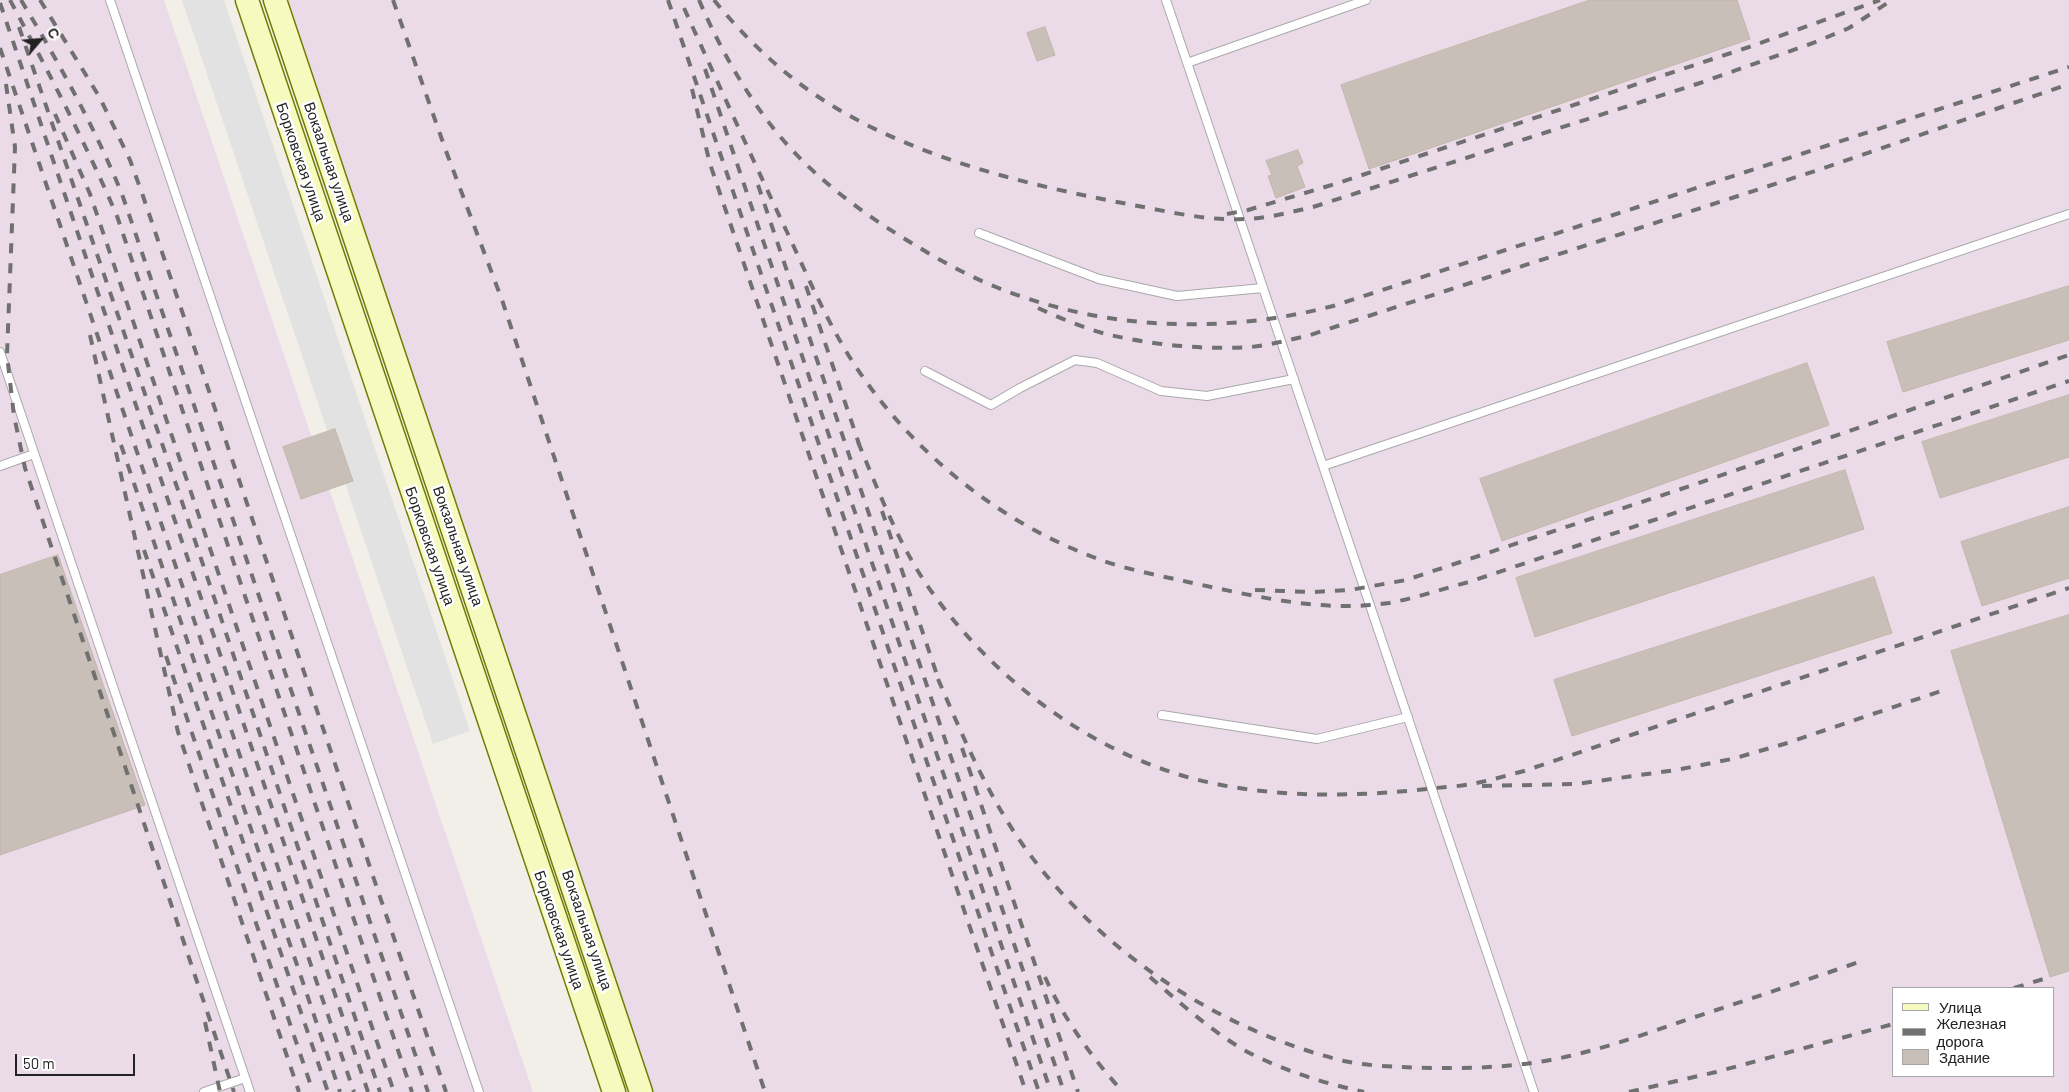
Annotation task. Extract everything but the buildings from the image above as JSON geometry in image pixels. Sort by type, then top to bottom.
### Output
[{"type":"main road","name":"Борковская улица","points":[[247,0],[614,1092]]},
{"type":"main road","name":"Вокзальная улица","points":[[275,0],[641,1092]]},
{"type":"lane","points":[[110,0],[479,1092]]},
{"type":"lane","points":[[1166,0],[1534,1092]]},
{"type":"lane","points":[[1187,63],[1366,0]]},
{"type":"lane","points":[[1324,466],[2069,214]]},
{"type":"lane","points":[[979,233],[1098,279],[1177,296],[1263,288]]},
{"type":"lane","points":[[0,352],[250,1092]]},
{"type":"lane","points":[[925,371],[991,405],[1075,360],[1097,364],[1161,391],[1208,396],[1294,379]]},
{"type":"lane","points":[[0,466],[34,454]]},
{"type":"lane","points":[[1162,715],[1316,739],[1408,717]]},
{"type":"lane","points":[[204,1092],[245,1078]]},
{"type":"shaded area","points":[[0,0],[164,0],[533,1092],[0,1092]]},
{"type":"shaded area","points":[[182,0],[224,0],[470,731],[433,744]]},
{"type":"shaded area","points":[[281,0],[2069,0],[2069,1092],[647,1092]]},
{"type":"railway","points":[[10,0],[66,107],[117,216],[412,1092]]},
{"type":"railway","points":[[21,0],[75,95],[100,144],[122,194],[428,1092]]},
{"type":"railway","points":[[40,0],[100,98],[130,160],[446,1092]]},
{"type":"railway","points":[[393,0],[446,151],[502,300],[765,1092]]},
{"type":"railway","points":[[668,0],[1039,1092]]},
{"type":"railway","points":[[699,0],[730,62],[748,92],[780,137],[810,168],[861,210],[933,256],[970,276],[996,287],[1036,301],[1078,312],[1120,320],[1163,324],[1206,324],[1248,321],[1291,315],[1333,306],[2069,67]]},
{"type":"railway","points":[[714,0],[755,45],[802,85],[836,108],[870,127],[906,143],[980,169],[1056,189],[1175,213],[1232,219],[1263,217],[1313,207],[1697,84],[1813,43],[1849,28],[1892,0]]},
{"type":"railway","points":[[1227,214],[1248,210],[1335,184],[1749,47],[1880,0]]},
{"type":"railway","points":[[0,3],[368,1092]]},
{"type":"railway","points":[[684,8],[818,299],[844,348],[877,396],[929,454],[990,503],[1057,542],[1093,557],[1128,568],[1238,593],[1288,602],[1339,606],[1389,603],[1469,582],[2069,381]]},
{"type":"railway","points":[[19,27],[179,493],[380,1092]]},
{"type":"railway","points":[[0,48],[354,1092]]},
{"type":"railway","points":[[705,69],[1051,1092]]},
{"type":"railway","points":[[6,84],[15,147],[7,355],[14,416],[25,468],[234,1092]]},
{"type":"railway","points":[[1038,308],[1097,332],[1160,344],[1233,348],[1265,345],[1307,336],[1818,170],[2069,84]]},
{"type":"railway","points":[[692,89],[710,164],[1026,1092]]},
{"type":"railway","points":[[55,114],[90,194],[394,1092]]},
{"type":"railway","points":[[758,185],[1064,1092]]},
{"type":"railway","points":[[806,286],[860,447]]},
{"type":"railway","points":[[90,335],[178,732],[299,1092]]},
{"type":"railway","points":[[1255,590],[1313,592],[1350,590],[1406,580],[1693,485],[2069,355]]},
{"type":"railway","points":[[858,442],[891,521],[922,577],[957,625],[1011,679],[1040,703],[1071,724],[1104,744],[1139,760],[1205,782],[1270,792],[1337,795],[1370,794],[1461,786],[1494,779],[1524,771],[2069,588]]},
{"type":"railway","points":[[121,445],[340,1092]]},
{"type":"railway","points":[[882,511],[940,684]]},
{"type":"railway","points":[[144,550],[328,1092]]},
{"type":"railway","points":[[166,656],[313,1092]]},
{"type":"railway","points":[[938,679],[989,790],[1014,832],[1058,889],[1092,923],[1129,955],[1168,984],[1210,1009],[1253,1030],[1298,1048],[1344,1061],[1400,1067],[1472,1068],[1509,1066],[1545,1061],[1583,1053],[1620,1042],[1859,962]]},
{"type":"railway","points":[[1482,786],[1576,784],[1676,770],[1732,759],[1784,744],[1947,689]]},
{"type":"railway","points":[[962,748],[1078,1092]]},
{"type":"railway","points":[[1045,977],[1061,1008],[1080,1038],[1100,1066],[1123,1092]]},
{"type":"railway","points":[[1150,977],[1207,1025],[1244,1050],[1302,1075],[1364,1092]]},
{"type":"railway","points":[[2017,987],[2050,977]]},
{"type":"railway","points":[[205,1022],[220,1092]]},
{"type":"railway","points":[[1629,1092],[1716,1072],[1892,1024]]}]
